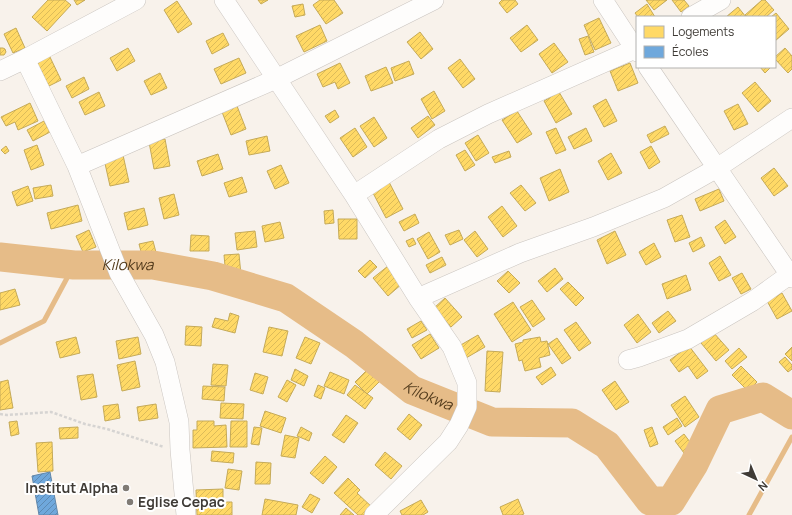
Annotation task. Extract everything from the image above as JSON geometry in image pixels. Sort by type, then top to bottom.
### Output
[{"type":"street","points":[[0,71],[136,0]]},
{"type":"street","points":[[224,0],[354,195],[418,298],[452,347],[467,382],[467,407],[459,425],[448,442],[374,515]]},
{"type":"street","points":[[77,166],[276,79],[434,0]]},
{"type":"street","points":[[354,195],[439,139],[488,114],[636,49],[603,0]]},
{"type":"street","points":[[693,16],[722,0]]},
{"type":"street","points":[[25,59],[77,166],[116,265],[154,335],[165,362],[179,422],[186,515]]},
{"type":"street","points":[[628,360],[688,339],[752,301],[791,275],[649,68]]},
{"type":"street","points":[[418,298],[520,253],[593,227],[664,198],[717,168],[792,118]]},
{"type":"path","points":[[0,414],[7,415],[51,412],[85,424],[107,429],[157,445],[180,450]]},
{"type":"building: Logements","points":[[48,0],[65,0],[71,5],[47,31],[32,17]]},
{"type":"building: Logements","points":[[74,0],[85,0],[77,5]]},
{"type":"building: Logements","points":[[258,0],[268,0],[261,4]]},
{"type":"building: Logements","points":[[320,0],[334,0],[343,13],[326,24],[313,5]]},
{"type":"building: Logements","points":[[502,0],[515,0],[518,4],[507,13],[499,3]]},
{"type":"building: Logements","points":[[646,0],[667,0],[654,10]]},
{"type":"building: Logements","points":[[672,0],[684,0],[689,6],[681,12]]},
{"type":"building: Logements","points":[[762,0],[765,0],[774,10],[767,16],[745,15]]},
{"type":"building: Logements","points":[[177,1],[192,24],[178,33],[164,10]]},
{"type":"building: Logements","points":[[303,4],[305,15],[295,17],[292,6]]},
{"type":"building: Logements","points":[[647,4],[654,16],[637,16],[635,13]]},
{"type":"building: Logements","points":[[738,7],[745,16],[727,16]]},
{"type":"building: Logements","points":[[776,13],[789,29],[776,40],[776,16],[772,16]]},
{"type":"building: Logements","points":[[599,18],[611,43],[595,50],[584,25]]},
{"type":"building: Logements","points":[[320,25],[327,41],[304,52],[296,36]]},
{"type":"building: Logements","points":[[527,25],[538,40],[521,52],[510,38]]},
{"type":"building: Logements","points":[[16,28],[25,48],[13,53],[4,34]]},
{"type":"building: Logements","points":[[420,32],[433,49],[421,59],[407,42]]},
{"type":"building: Logements","points":[[223,33],[229,45],[212,54],[206,41]]},
{"type":"building: Logements","points":[[588,36],[594,52],[585,55],[579,39]]},
{"type":"building: Logements","points":[[554,43],[568,62],[552,73],[539,54]]},
{"type":"building: Logements","points":[[0,48],[5,49],[6,52],[4,55],[0,55]]},
{"type":"building: Logements","points":[[128,48],[135,61],[117,71],[110,58]]},
{"type":"building: Logements","points":[[785,48],[792,56],[792,69],[788,73],[776,60],[776,56]]},
{"type":"building: Logements","points":[[49,55],[61,80],[45,88],[33,63]]},
{"type":"building: Logements","points":[[239,58],[246,73],[221,84],[214,69]]},
{"type":"building: Logements","points":[[460,59],[475,79],[463,88],[448,68]]},
{"type":"building: Logements","points":[[409,61],[414,74],[395,81],[391,68]]},
{"type":"building: Logements","points":[[340,63],[350,83],[338,89],[335,82],[323,87],[317,74]]},
{"type":"building: Logements","points":[[630,63],[638,83],[618,91],[610,71]]},
{"type":"building: Logements","points":[[386,67],[393,83],[371,91],[365,76]]},
{"type":"building: Logements","points":[[761,68],[770,68],[765,73]]},
{"type":"building: Logements","points":[[160,73],[167,88],[151,95],[144,81]]},
{"type":"building: Logements","points":[[84,77],[89,89],[72,98],[66,86]]},
{"type":"building: Logements","points":[[755,82],[771,101],[758,112],[742,93]]},
{"type":"building: Logements","points":[[434,91],[445,111],[432,119],[421,99]]},
{"type":"building: Logements","points":[[99,92],[105,106],[85,115],[79,102]]},
{"type":"building: Logements","points":[[559,92],[572,114],[556,123],[544,101]]},
{"type":"building: Logements","points":[[606,99],[617,121],[604,127],[593,106]]},
{"type":"building: Logements","points":[[30,103],[38,121],[18,130],[15,122],[6,126],[1,117]]},
{"type":"building: Logements","points":[[738,104],[748,124],[734,130],[724,111]]},
{"type":"building: Logements","points":[[237,106],[246,129],[231,135],[222,112]]},
{"type":"building: Logements","points":[[335,110],[339,117],[330,123],[325,116]]},
{"type":"building: Logements","points":[[517,111],[532,134],[517,143],[502,120]]},
{"type":"building: Logements","points":[[428,116],[435,125],[418,138],[411,128]]},
{"type":"building: Logements","points":[[374,117],[387,138],[374,147],[360,126]]},
{"type":"building: Logements","points":[[44,121],[50,132],[33,141],[27,130]]},
{"type":"building: Logements","points":[[665,126],[669,134],[651,143],[647,135]]},
{"type":"building: Logements","points":[[355,128],[367,147],[353,157],[340,138]]},
{"type":"building: Logements","points":[[556,128],[566,150],[556,154],[546,132]]},
{"type":"building: Logements","points":[[586,128],[592,141],[574,149],[568,137]]},
{"type":"building: Logements","points":[[478,135],[489,153],[476,161],[465,143]]},
{"type":"building: Logements","points":[[267,136],[270,151],[249,155],[246,141]]},
{"type":"building: Logements","points":[[165,139],[170,166],[154,169],[149,142]]},
{"type":"building: Logements","points":[[37,145],[44,165],[31,170],[24,150]]},
{"type":"building: Logements","points":[[6,146],[9,151],[5,154],[1,150]]},
{"type":"building: Logements","points":[[651,146],[660,162],[649,169],[640,152]]},
{"type":"building: Logements","points":[[465,150],[475,165],[465,171],[456,155]]},
{"type":"building: Logements","points":[[509,151],[511,157],[495,163],[492,157]]},
{"type":"building: Logements","points":[[611,153],[622,173],[608,180],[598,161]]},
{"type":"building: Logements","points":[[218,154],[223,169],[202,176],[197,161]]},
{"type":"building: Logements","points":[[123,155],[129,182],[110,186],[104,159]]},
{"type":"building: Logements","points":[[281,165],[289,183],[275,189],[267,171]]},
{"type":"building: Logements","points":[[774,168],[788,186],[774,196],[761,178]]},
{"type":"building: Logements","points":[[560,169],[569,192],[549,201],[540,178]]},
{"type":"building: Logements","points":[[242,177],[247,192],[229,197],[224,183]]},
{"type":"building: Logements","points":[[389,182],[403,209],[386,218],[372,191]]},
{"type":"building: Logements","points":[[51,185],[53,196],[35,199],[33,188]]},
{"type":"building: Logements","points":[[521,185],[536,203],[525,211],[510,193]]},
{"type":"building: Logements","points":[[28,186],[33,201],[17,206],[12,192]]},
{"type":"building: Logements","points":[[719,189],[724,201],[700,211],[695,199]]},
{"type":"building: Logements","points":[[174,194],[179,215],[164,219],[159,198]]},
{"type":"building: Logements","points":[[78,205],[82,221],[51,229],[47,213]]},
{"type":"building: Logements","points":[[502,206],[517,226],[503,237],[488,217]]},
{"type":"building: Logements","points":[[144,208],[148,225],[128,230],[124,213]]},
{"type":"building: Logements","points":[[333,210],[334,223],[325,224],[324,211]]},
{"type":"building: Logements","points":[[415,214],[419,223],[404,231],[399,222]]},
{"type":"building: Logements","points":[[682,215],[690,237],[675,242],[667,220]]},
{"type":"building: Logements","points":[[338,219],[357,219],[357,239],[339,239]]},
{"type":"building: Logements","points":[[725,220],[736,237],[725,244],[715,227]]},
{"type":"building: Logements","points":[[280,222],[284,238],[265,242],[262,226]]},
{"type":"building: Logements","points":[[89,230],[96,247],[83,252],[76,236]]},
{"type":"building: Logements","points":[[459,230],[463,239],[450,245],[445,235]]},
{"type":"building: Logements","points":[[255,231],[257,247],[237,250],[235,233]]},
{"type":"building: Logements","points":[[475,231],[488,249],[477,257],[464,240]]},
{"type":"building: Logements","points":[[615,231],[626,255],[607,264],[597,240]]},
{"type":"building: Logements","points":[[429,232],[440,252],[428,259],[417,239]]},
{"type":"building: Logements","points":[[191,235],[209,236],[209,251],[190,251]]},
{"type":"building: Logements","points":[[701,237],[705,246],[693,252],[689,243]]},
{"type":"building: Logements","points":[[413,238],[416,244],[409,247],[406,241]]},
{"type":"building: Logements","points":[[153,241],[158,260],[144,263],[139,244]]},
{"type":"building: Logements","points":[[654,243],[661,257],[646,265],[639,252]]},
{"type":"building: Logements","points":[[239,254],[241,275],[226,277],[224,255]]},
{"type":"building: Logements","points":[[720,256],[731,275],[719,281],[709,263]]},
{"type":"building: Logements","points":[[442,257],[446,265],[430,273],[426,265]]},
{"type":"building: Logements","points":[[370,260],[377,267],[365,278],[358,271]]},
{"type":"building: Logements","points":[[388,266],[403,283],[388,296],[373,278]]},
{"type":"building: Logements","points":[[555,268],[563,279],[547,292],[538,281]]},
{"type":"building: Logements","points":[[508,271],[520,283],[509,293],[497,281]]},
{"type":"building: Logements","points":[[742,273],[751,289],[741,294],[732,278]]},
{"type":"building: Logements","points":[[686,275],[691,290],[667,299],[662,284]]},
{"type":"building: Logements","points":[[568,282],[584,298],[576,306],[560,289]]},
{"type":"building: Logements","points":[[15,289],[20,305],[0,310],[0,293]]},
{"type":"building: Logements","points":[[782,293],[792,311],[777,319],[767,301]]},
{"type":"building: Logements","points":[[445,298],[462,317],[451,327],[434,308]]},
{"type":"building: Logements","points":[[532,300],[545,319],[533,327],[520,307]]},
{"type":"building: Logements","points":[[513,302],[531,330],[512,342],[494,314]]},
{"type":"building: Logements","points":[[668,311],[676,321],[659,333],[652,323]]},
{"type":"building: Logements","points":[[230,313],[239,316],[235,333],[212,327],[215,318],[228,321]]},
{"type":"building: Logements","points":[[638,314],[651,332],[637,343],[624,325]]},
{"type":"building: Logements","points":[[421,321],[427,330],[412,338],[407,329]]},
{"type":"building: Logements","points":[[576,322],[591,343],[579,351],[564,330]]},
{"type":"building: Logements","points":[[186,326],[202,327],[201,346],[185,345]]},
{"type":"building: Logements","points":[[269,327],[288,331],[282,356],[263,352]]},
{"type":"building: Logements","points":[[713,332],[729,350],[716,361],[701,343]]},
{"type":"building: Logements","points":[[430,334],[439,348],[421,359],[412,345]]},
{"type":"building: Logements","points":[[478,335],[485,347],[466,358],[459,346]]},
{"type":"building: Logements","points":[[76,337],[80,353],[60,358],[56,342]]},
{"type":"building: Logements","points":[[138,337],[141,354],[119,359],[116,341]]},
{"type":"building: Logements","points":[[305,337],[320,343],[311,364],[296,358]]},
{"type":"building: Logements","points":[[540,337],[541,342],[547,341],[550,355],[539,358],[541,367],[525,371],[522,360],[519,361],[515,344],[523,342],[523,340]]},
{"type":"building: Logements","points":[[557,338],[571,358],[562,364],[548,344]]},
{"type":"building: Logements","points":[[689,346],[708,371],[697,379],[688,366],[679,372],[670,360]]},
{"type":"building: Logements","points":[[792,347],[792,361],[785,354]]},
{"type":"building: Logements","points":[[739,348],[747,357],[732,369],[725,361]]},
{"type":"building: Logements","points":[[487,351],[503,352],[500,392],[485,391]]},
{"type":"building: Logements","points":[[785,357],[792,365],[792,369],[788,372],[779,362]]},
{"type":"building: Logements","points":[[135,361],[140,387],[122,391],[117,365]]},
{"type":"building: Logements","points":[[213,364],[228,365],[226,386],[211,385]]},
{"type":"building: Logements","points":[[372,365],[384,377],[367,394],[355,382]]},
{"type":"building: Logements","points":[[741,366],[757,382],[748,391],[732,375]]},
{"type":"building: Logements","points":[[551,367],[556,375],[542,385],[536,377]]},
{"type":"building: Logements","points":[[295,369],[308,376],[304,386],[291,380]]},
{"type":"building: Logements","points":[[330,372],[349,380],[344,394],[324,386]]},
{"type":"building: Logements","points":[[255,373],[268,377],[263,394],[250,390]]},
{"type":"building: Logements","points":[[93,374],[97,397],[81,400],[77,376]]},
{"type":"building: Logements","points":[[8,380],[13,408],[0,410],[0,382]]},
{"type":"building: Logements","points":[[287,380],[296,385],[287,402],[278,397]]},
{"type":"building: Logements","points":[[615,381],[629,402],[616,410],[602,390]]},
{"type":"building: Logements","points":[[318,385],[325,388],[321,399],[314,396]]},
{"type":"building: Logements","points":[[355,385],[373,398],[365,409],[347,395]]},
{"type":"building: Logements","points":[[203,386],[225,387],[224,401],[202,399]]},
{"type":"building: Logements","points":[[685,396],[699,417],[685,427],[671,405]]},
{"type":"building: Logements","points":[[221,403],[244,404],[243,419],[220,418]]},
{"type":"building: Logements","points":[[118,404],[120,418],[105,421],[103,406]]},
{"type":"building: Logements","points":[[156,404],[158,418],[139,421],[137,407]]},
{"type":"building: Logements","points":[[265,411],[286,418],[281,433],[260,426]]},
{"type":"building: Logements","points":[[409,414],[422,425],[410,440],[397,429]]},
{"type":"building: Logements","points":[[346,415],[358,423],[344,443],[332,435]]},
{"type":"building: Logements","points":[[677,418],[682,426],[668,435],[663,427]]},
{"type":"building: Logements","points":[[17,421],[19,434],[11,436],[9,422]]},
{"type":"building: Logements","points":[[197,421],[214,421],[214,426],[226,425],[227,447],[193,448],[193,430],[197,430]]},
{"type":"building: Logements","points":[[231,421],[247,421],[247,447],[230,447]]},
{"type":"building: Logements","points":[[78,427],[78,438],[60,439],[59,428]]},
{"type":"building: Logements","points":[[254,427],[262,428],[259,445],[251,444]]},
{"type":"building: Logements","points":[[301,427],[312,433],[309,441],[297,436]]},
{"type":"building: Logements","points":[[652,427],[658,444],[650,447],[644,430]]},
{"type":"building: Logements","points":[[684,434],[696,450],[687,457],[675,441]]},
{"type":"building: Logements","points":[[285,435],[299,438],[295,458],[281,456]]},
{"type":"building: Logements","points":[[52,442],[53,471],[38,472],[36,443]]},
{"type":"building: Logements","points":[[212,451],[234,453],[233,463],[211,461]]},
{"type":"building: Logements","points":[[385,452],[402,466],[391,479],[375,465]]},
{"type":"building: Logements","points":[[325,456],[337,467],[323,484],[310,473]]},
{"type":"building: Logements","points":[[256,462],[271,463],[270,484],[255,484]]},
{"type":"building: Logements","points":[[228,469],[242,471],[239,490],[225,488]]},
{"type":"building: Logements","points":[[348,478],[360,490],[357,493],[374,509],[368,515],[358,515],[334,493]]},
{"type":"building: Logements","points":[[223,489],[223,502],[232,502],[232,515],[197,515],[196,490]]},
{"type":"building: Logements","points":[[310,494],[320,499],[312,513],[302,507]]},
{"type":"building: Logements","points":[[265,499],[298,505],[296,515],[262,515]]},
{"type":"building: Logements","points":[[518,499],[524,514],[503,515],[500,507]]},
{"type":"building: Logements","points":[[421,500],[428,512],[423,515],[402,515],[400,511]]},
{"type":"building: Logements","points":[[346,508],[354,515],[340,515]]},
{"type":"building: Écoles","points":[[50,472],[58,515],[39,515],[32,476]]},
{"type":"waterway","name":"Kilokwa","points":[[0,257],[74,265],[153,265],[213,276],[286,298],[354,344],[412,390],[492,422],[572,423],[607,445],[650,501],[671,501],[694,464],[720,410],[763,397],[792,415]]},
{"type":"waterway","points":[[0,343],[44,321],[74,265]]},
{"type":"waterway","points":[[749,515],[792,437]]},
{"type":"place","name":"Institut Alpha","points":[[126,488]]},
{"type":"place","name":"Eglise Cepac","points":[[130,502]]}]
